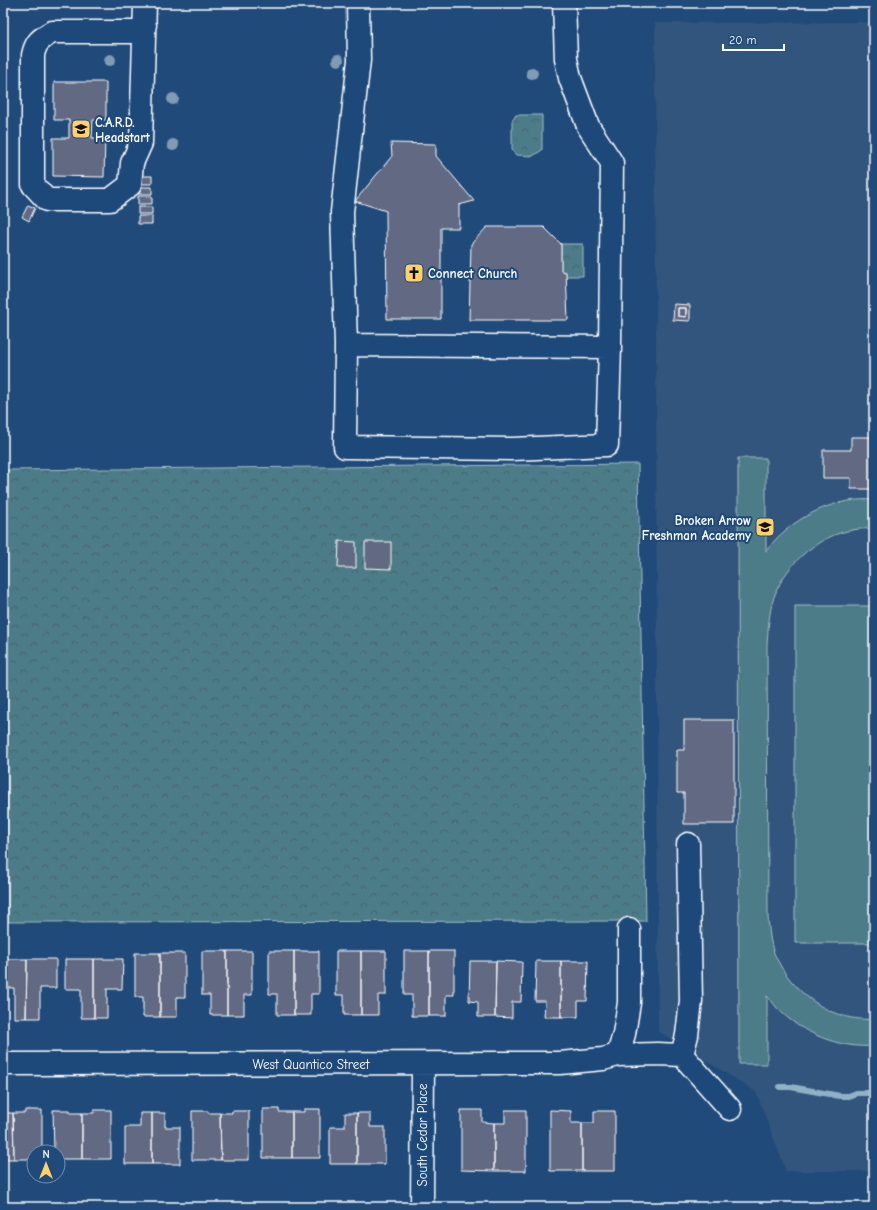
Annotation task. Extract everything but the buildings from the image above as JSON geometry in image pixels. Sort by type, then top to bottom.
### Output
[{"type":"street","points":[[145,3],[145,25],[141,143],[132,163],[130,185],[110,200],[47,200],[33,185],[33,55],[35,46],[41,38],[52,32],[137,32],[145,25]]},
{"type":"street","points":[[358,3],[359,60],[342,212],[346,345],[345,447],[512,449],[607,445],[610,347],[612,163],[588,126],[570,78],[566,59],[564,3]]},
{"type":"street","points":[[346,345],[610,347]]},
{"type":"street","points":[[688,844],[691,1001],[687,1035],[682,1055],[730,1109]]},
{"type":"street","points":[[618,1055],[624,1034],[629,1003],[629,929]]},
{"type":"street","name":"West Quantico Street","points":[[3,1064],[560,1063],[603,1059],[618,1055],[682,1055]]},
{"type":"street","name":"South Cedar Place","points":[[422,1207],[423,1064]]},
{"type":"shaded area","name":"Broken Arrow Freshman Academy","points":[[874,22],[874,1171],[786,1171],[756,1092],[658,1031],[655,23]]},
{"type":"green space","points":[[516,115],[542,115],[542,150],[533,156],[516,155],[512,150],[512,121]]},
{"type":"green space","points":[[561,244],[583,244],[583,276],[566,276],[566,272],[561,271]]},
{"type":"green space","points":[[738,458],[766,458],[766,551],[788,528],[822,508],[848,501],[874,500],[874,529],[858,529],[842,532],[827,538],[813,546],[789,569],[781,582],[772,603],[767,645],[768,917],[774,953],[790,980],[801,992],[814,1002],[842,1016],[858,1019],[874,1019],[874,1046],[848,1045],[822,1038],[809,1032],[787,1017],[767,996],[767,1064],[739,1064]]},
{"type":"green space","points":[[638,464],[646,921],[8,922],[6,470]]},
{"type":"green space","points":[[795,606],[874,606],[874,943],[795,943]]},
{"type":"waterway","points":[[780,1087],[791,1087],[840,1096],[849,1096],[856,1093],[874,1093]]},
{"type":"place","name":"C.A.R.D. Headstart","points":[[81,129]]},
{"type":"place","name":"Connect Church","points":[[414,273]]},
{"type":"place","name":"Broken Arrow Freshman Academy","points":[[765,527]]}]
